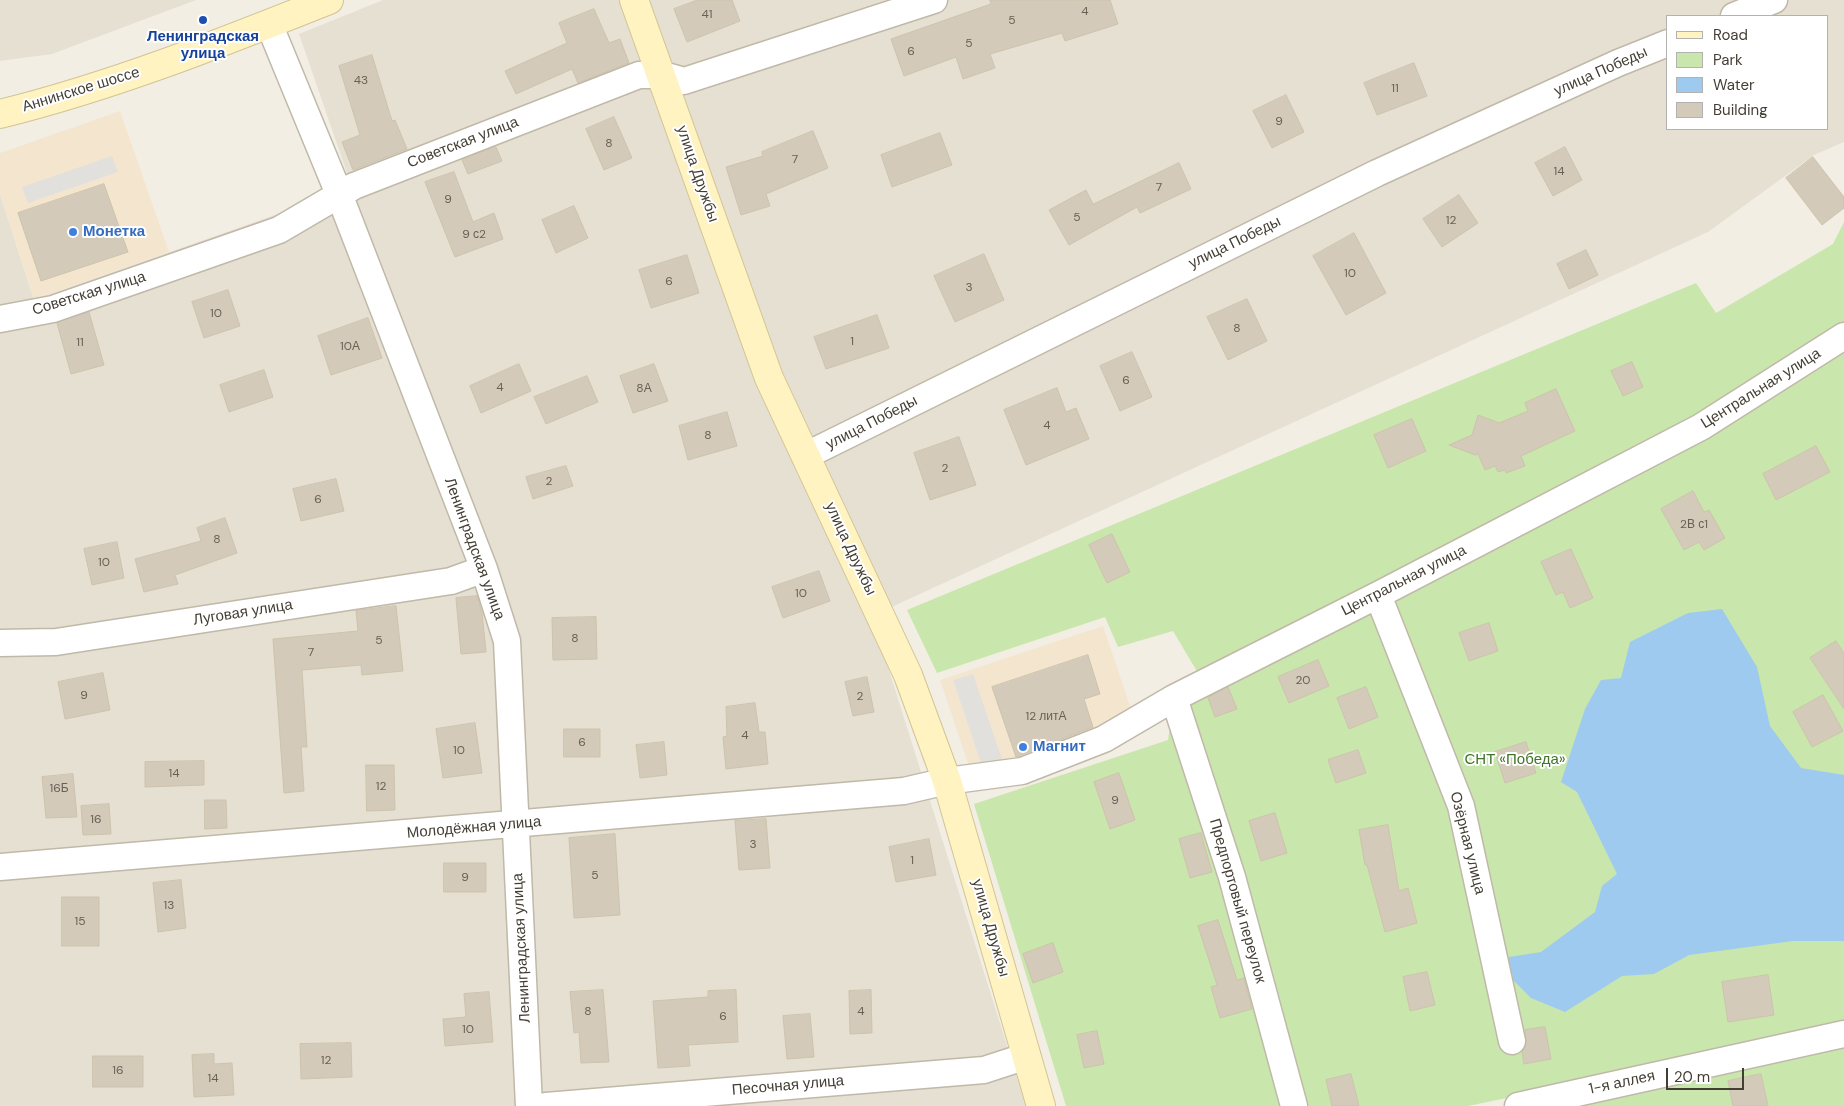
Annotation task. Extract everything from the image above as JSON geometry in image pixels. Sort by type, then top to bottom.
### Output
[{"type":"street","name":"Аннинское шоссе","points":[[0,114],[67,98],[329,0]]},
{"type":"street","name":"улица Дружбы","points":[[634,0],[663,76],[769,378],[807,455],[908,675],[947,781],[1041,1106]]},
{"type":"street","name":"Советская улица","points":[[0,319],[53,309],[279,230],[354,186],[638,75],[663,76],[684,81],[934,0]]},
{"type":"street","points":[[1736,15],[1774,0]]},
{"type":"street","name":"Ленинградская улица","points":[[269,24],[339,194],[484,569],[507,641],[529,1106]]},
{"type":"street","name":"улица Победы","points":[[807,455],[1377,173],[1618,63],[1666,44]]},
{"type":"street","name":"Центральная улица","points":[[947,781],[1022,771],[1104,739],[1174,698],[1378,595],[1701,427],[1844,336]]},
{"type":"street","name":"Луговая улица","points":[[0,643],[56,642],[451,581],[484,569]]},
{"type":"street","name":"Озёрная улица","points":[[1378,595],[1461,806],[1512,1041]]},
{"type":"street","name":"Предпортовый переулок","points":[[1174,698],[1232,877],[1294,1106]]},
{"type":"street","name":"Молодёжная улица","points":[[0,867],[904,791],[947,781]]},
{"type":"street","name":"1-я аллея","points":[[1518,1106],[1844,1034]]},
{"type":"street","name":"Песочная улица","points":[[546,1106],[984,1070],[1028,1056]]},
{"type":"shaded area","points":[[0,0],[196,0],[52,54],[0,61]]},
{"type":"shaded area","points":[[383,0],[1844,0],[1844,142],[1814,155],[1708,232],[872,616],[1026,1106],[0,1106],[0,194],[34,300],[289,210],[347,173],[299,34]]},
{"type":"shaded area","points":[[120,111],[169,252],[34,300],[0,194],[0,153]]},
{"type":"shaded area","points":[[112,156],[118,172],[28,203],[22,187]]},
{"type":"shaded area","points":[[1103,626],[1136,724],[973,778],[940,680]]},
{"type":"shaded area","points":[[973,674],[1004,765],[984,772],[953,680]]},
{"type":"green space","name":"СНТ «Победа»","points":[[1844,222],[1844,1028],[1468,1106],[1066,1106],[974,804],[1168,740],[1174,698],[1198,673],[1173,631],[1118,647],[1105,617],[937,673],[907,610],[1696,283],[1716,313],[1833,244]]},
{"type":"green space","points":[[1844,1034],[1844,1106],[1518,1106]]},
{"type":"water","points":[[1722,609],[1757,667],[1770,726],[1801,768],[1844,775],[1844,941],[1793,941],[1689,955],[1654,974],[1622,976],[1565,1012],[1531,998],[1502,969],[1509,957],[1541,952],[1595,912],[1602,886],[1617,874],[1577,792],[1561,782],[1585,709],[1601,680],[1621,678],[1630,642],[1688,613]]},
{"type":"building","points":[[698,0],[732,0],[740,21],[687,42],[674,9]]},
{"type":"building","points":[[990,0],[1110,0],[1118,24],[1065,41],[1062,33],[990,54],[995,68],[963,79],[956,57],[904,76],[891,39],[991,4]]},
{"type":"building","points":[[594,9],[609,43],[620,39],[629,63],[578,83],[572,69],[516,94],[505,71],[567,43],[559,23]]},
{"type":"building","points":[[372,55],[392,121],[395,120],[407,149],[353,170],[342,142],[360,135],[339,66]]},
{"type":"building","points":[[1414,63],[1427,96],[1377,115],[1364,83]]},
{"type":"building","points":[[1286,95],[1304,132],[1272,148],[1253,111]]},
{"type":"building","points":[[614,117],[632,158],[604,170],[586,129]]},
{"type":"building","points":[[813,131],[828,168],[766,194],[770,206],[741,215],[726,167],[763,156],[762,152]]},
{"type":"building","points":[[940,133],[952,165],[892,187],[881,155]]},
{"type":"building","points":[[496,147],[502,161],[468,174],[462,160]]},
{"type":"building","points":[[1565,147],[1582,180],[1553,196],[1535,163]]},
{"type":"building","points":[[1813,157],[1844,197],[1844,208],[1822,225],[1786,178]]},
{"type":"building","points":[[1179,163],[1191,189],[1140,213],[1137,207],[1069,245],[1049,210],[1086,190],[1093,204]]},
{"type":"building","points":[[454,172],[473,222],[494,213],[503,239],[455,257],[425,182]]},
{"type":"building","name":"Монетка","points":[[104,184],[128,252],[41,281],[18,213]]},
{"type":"building","points":[[1459,195],[1478,223],[1442,247],[1423,219]]},
{"type":"building","points":[[574,206],[588,238],[556,253],[542,220]]},
{"type":"building","points":[[1354,233],[1386,293],[1346,315],[1313,256]]},
{"type":"building","points":[[1586,250],[1598,275],[1569,289],[1557,264]]},
{"type":"building","points":[[984,254],[1004,300],[955,322],[934,276]]},
{"type":"building","points":[[687,255],[699,293],[651,308],[639,270]]},
{"type":"building","points":[[228,290],[240,326],[204,338],[192,302]]},
{"type":"building","points":[[1247,299],[1267,341],[1228,360],[1207,317]]},
{"type":"building","points":[[89,312],[104,365],[71,374],[57,323]]},
{"type":"building","points":[[877,315],[889,348],[826,369],[814,337]]},
{"type":"building","points":[[368,318],[382,358],[331,375],[318,336]]},
{"type":"building","points":[[1132,352],[1152,397],[1120,411],[1100,366]]},
{"type":"building","points":[[1632,362],[1643,387],[1623,396],[1611,371]]},
{"type":"building","points":[[519,364],[531,391],[481,413],[470,386]]},
{"type":"building","points":[[654,364],[668,401],[633,413],[620,376]]},
{"type":"building","points":[[264,370],[273,397],[229,412],[220,385]]},
{"type":"building","points":[[587,376],[598,402],[546,424],[534,397]]},
{"type":"building","points":[[1057,388],[1066,412],[1076,408],[1089,439],[1026,465],[1004,410]]},
{"type":"building","points":[[1556,389],[1575,431],[1521,456],[1525,466],[1506,473],[1505,470],[1498,472],[1495,466],[1485,470],[1478,454],[1475,455],[1449,445],[1472,435],[1478,415],[1499,423],[1528,411],[1525,403]]},
{"type":"building","points":[[727,412],[737,446],[688,460],[679,426]]},
{"type":"building","points":[[1412,419],[1426,451],[1388,468],[1374,435]]},
{"type":"building","points":[[959,437],[976,485],[930,500],[914,453]]},
{"type":"building","points":[[1816,446],[1830,472],[1776,500],[1763,474]]},
{"type":"building","points":[[566,466],[573,486],[533,499],[526,477]]},
{"type":"building","points":[[336,479],[344,511],[301,521],[293,489]]},
{"type":"building","points":[[1693,491],[1704,512],[1709,510],[1725,538],[1704,550],[1699,542],[1684,550],[1661,509]]},
{"type":"building","points":[[225,518],[237,553],[175,575],[178,584],[144,592],[135,559],[201,541],[197,528]]},
{"type":"building","points":[[1112,534],[1130,572],[1107,583],[1089,545]]},
{"type":"building","points":[[117,542],[124,578],[92,585],[84,549]]},
{"type":"building","points":[[1571,549],[1593,598],[1570,608],[1563,592],[1556,595],[1541,562]]},
{"type":"building","points":[[819,571],[830,601],[783,618],[772,587]]},
{"type":"building","points":[[477,596],[482,613],[486,652],[461,654],[456,598]]},
{"type":"building","points":[[396,606],[403,671],[362,675],[361,665],[302,670],[307,747],[301,747],[304,791],[284,793],[273,639],[358,631],[356,611]]},
{"type":"building","points":[[596,617],[597,659],[553,660],[552,618]]},
{"type":"building","points":[[1489,623],[1498,651],[1469,661],[1459,633]]},
{"type":"building","points":[[1836,641],[1844,653],[1844,709],[1810,658]]},
{"type":"building","points":[[1088,655],[1100,694],[1084,699],[1093,727],[1016,757],[992,687]]},
{"type":"building","points":[[1318,660],[1329,686],[1289,703],[1278,677]]},
{"type":"building","points":[[103,673],[110,710],[65,719],[58,682]]},
{"type":"building","points":[[867,677],[874,712],[853,716],[845,682]]},
{"type":"building","points":[[1228,687],[1237,709],[1215,717],[1208,698]]},
{"type":"building","points":[[1366,687],[1378,717],[1349,729],[1337,698]]},
{"type":"building","points":[[1823,695],[1843,731],[1812,747],[1793,712]]},
{"type":"building","points":[[755,703],[759,732],[765,732],[768,764],[726,769],[723,737],[727,736],[726,707]]},
{"type":"building","points":[[475,723],[482,773],[443,778],[436,729]]},
{"type":"building","points":[[564,729],[600,729],[600,757],[564,757]]},
{"type":"building","points":[[664,742],[667,775],[640,778],[636,745]]},
{"type":"building","points":[[1526,742],[1536,773],[1505,783],[1495,752]]},
{"type":"building","points":[[1358,750],[1366,773],[1336,783],[1328,760]]},
{"type":"building","points":[[204,761],[204,785],[145,787],[145,762]]},
{"type":"building","points":[[366,765],[394,765],[395,810],[367,811]]},
{"type":"building","points":[[1119,773],[1135,820],[1110,829],[1094,782]]},
{"type":"building","points":[[73,774],[77,817],[46,818],[42,777]]},
{"type":"building","points":[[205,800],[226,800],[227,828],[205,829]]},
{"type":"building","points":[[109,804],[111,834],[83,835],[81,806]]},
{"type":"building","points":[[1275,813],[1287,853],[1261,861],[1249,821]]},
{"type":"building","points":[[766,819],[770,868],[739,870],[735,821]]},
{"type":"building","points":[[1388,825],[1399,891],[1408,888],[1417,923],[1385,932],[1367,865],[1365,865],[1359,830]]},
{"type":"building","points":[[1201,833],[1212,872],[1190,878],[1179,839]]},
{"type":"building","points":[[615,834],[620,915],[574,918],[569,838]]},
{"type":"building","points":[[929,839],[936,875],[896,882],[889,847]]},
{"type":"building","points":[[444,863],[486,863],[486,892],[444,892]]},
{"type":"building","points":[[181,880],[186,928],[158,932],[153,883]]},
{"type":"building","points":[[62,897],[99,897],[99,946],[62,946]]},
{"type":"building","points":[[1218,920],[1237,980],[1244,978],[1252,1009],[1220,1018],[1211,987],[1217,985],[1198,926]]},
{"type":"building","points":[[1053,943],[1063,972],[1033,983],[1023,954]]},
{"type":"building","points":[[1427,972],[1435,1005],[1410,1011],[1403,977]]},
{"type":"building","points":[[1768,975],[1774,1015],[1728,1022],[1722,982]]},
{"type":"building","points":[[603,990],[609,1062],[581,1063],[579,1032],[574,1033],[570,992]]},
{"type":"building","points":[[736,990],[738,1042],[688,1045],[690,1066],[658,1068],[653,1001],[708,997],[708,991]]},
{"type":"building","points":[[871,990],[872,1033],[850,1034],[849,991]]},
{"type":"building","points":[[489,992],[493,1042],[445,1046],[443,1019],[466,1017],[464,994]]},
{"type":"building","points":[[810,1014],[814,1057],[787,1059],[783,1016]]},
{"type":"building","points":[[1545,1027],[1551,1059],[1524,1064],[1522,1052],[1526,1045],[1525,1030]]},
{"type":"building","points":[[1097,1031],[1104,1064],[1084,1068],[1077,1035]]},
{"type":"building","points":[[351,1043],[352,1077],[301,1079],[300,1044]]},
{"type":"building","points":[[214,1054],[214,1064],[232,1063],[234,1095],[194,1097],[192,1055]]},
{"type":"building","points":[[93,1056],[143,1056],[143,1087],[93,1087]]},
{"type":"building","points":[[1351,1074],[1359,1106],[1332,1106],[1326,1080]]},
{"type":"building","points":[[1761,1074],[1768,1106],[1733,1106],[1728,1081]]},
{"type":"place","name":"Ленинградская улица","points":[[203,20]]},
{"type":"place","name":"Монетка","points":[[73,232]]},
{"type":"place","name":"Магнит","points":[[1023,747]]}]
